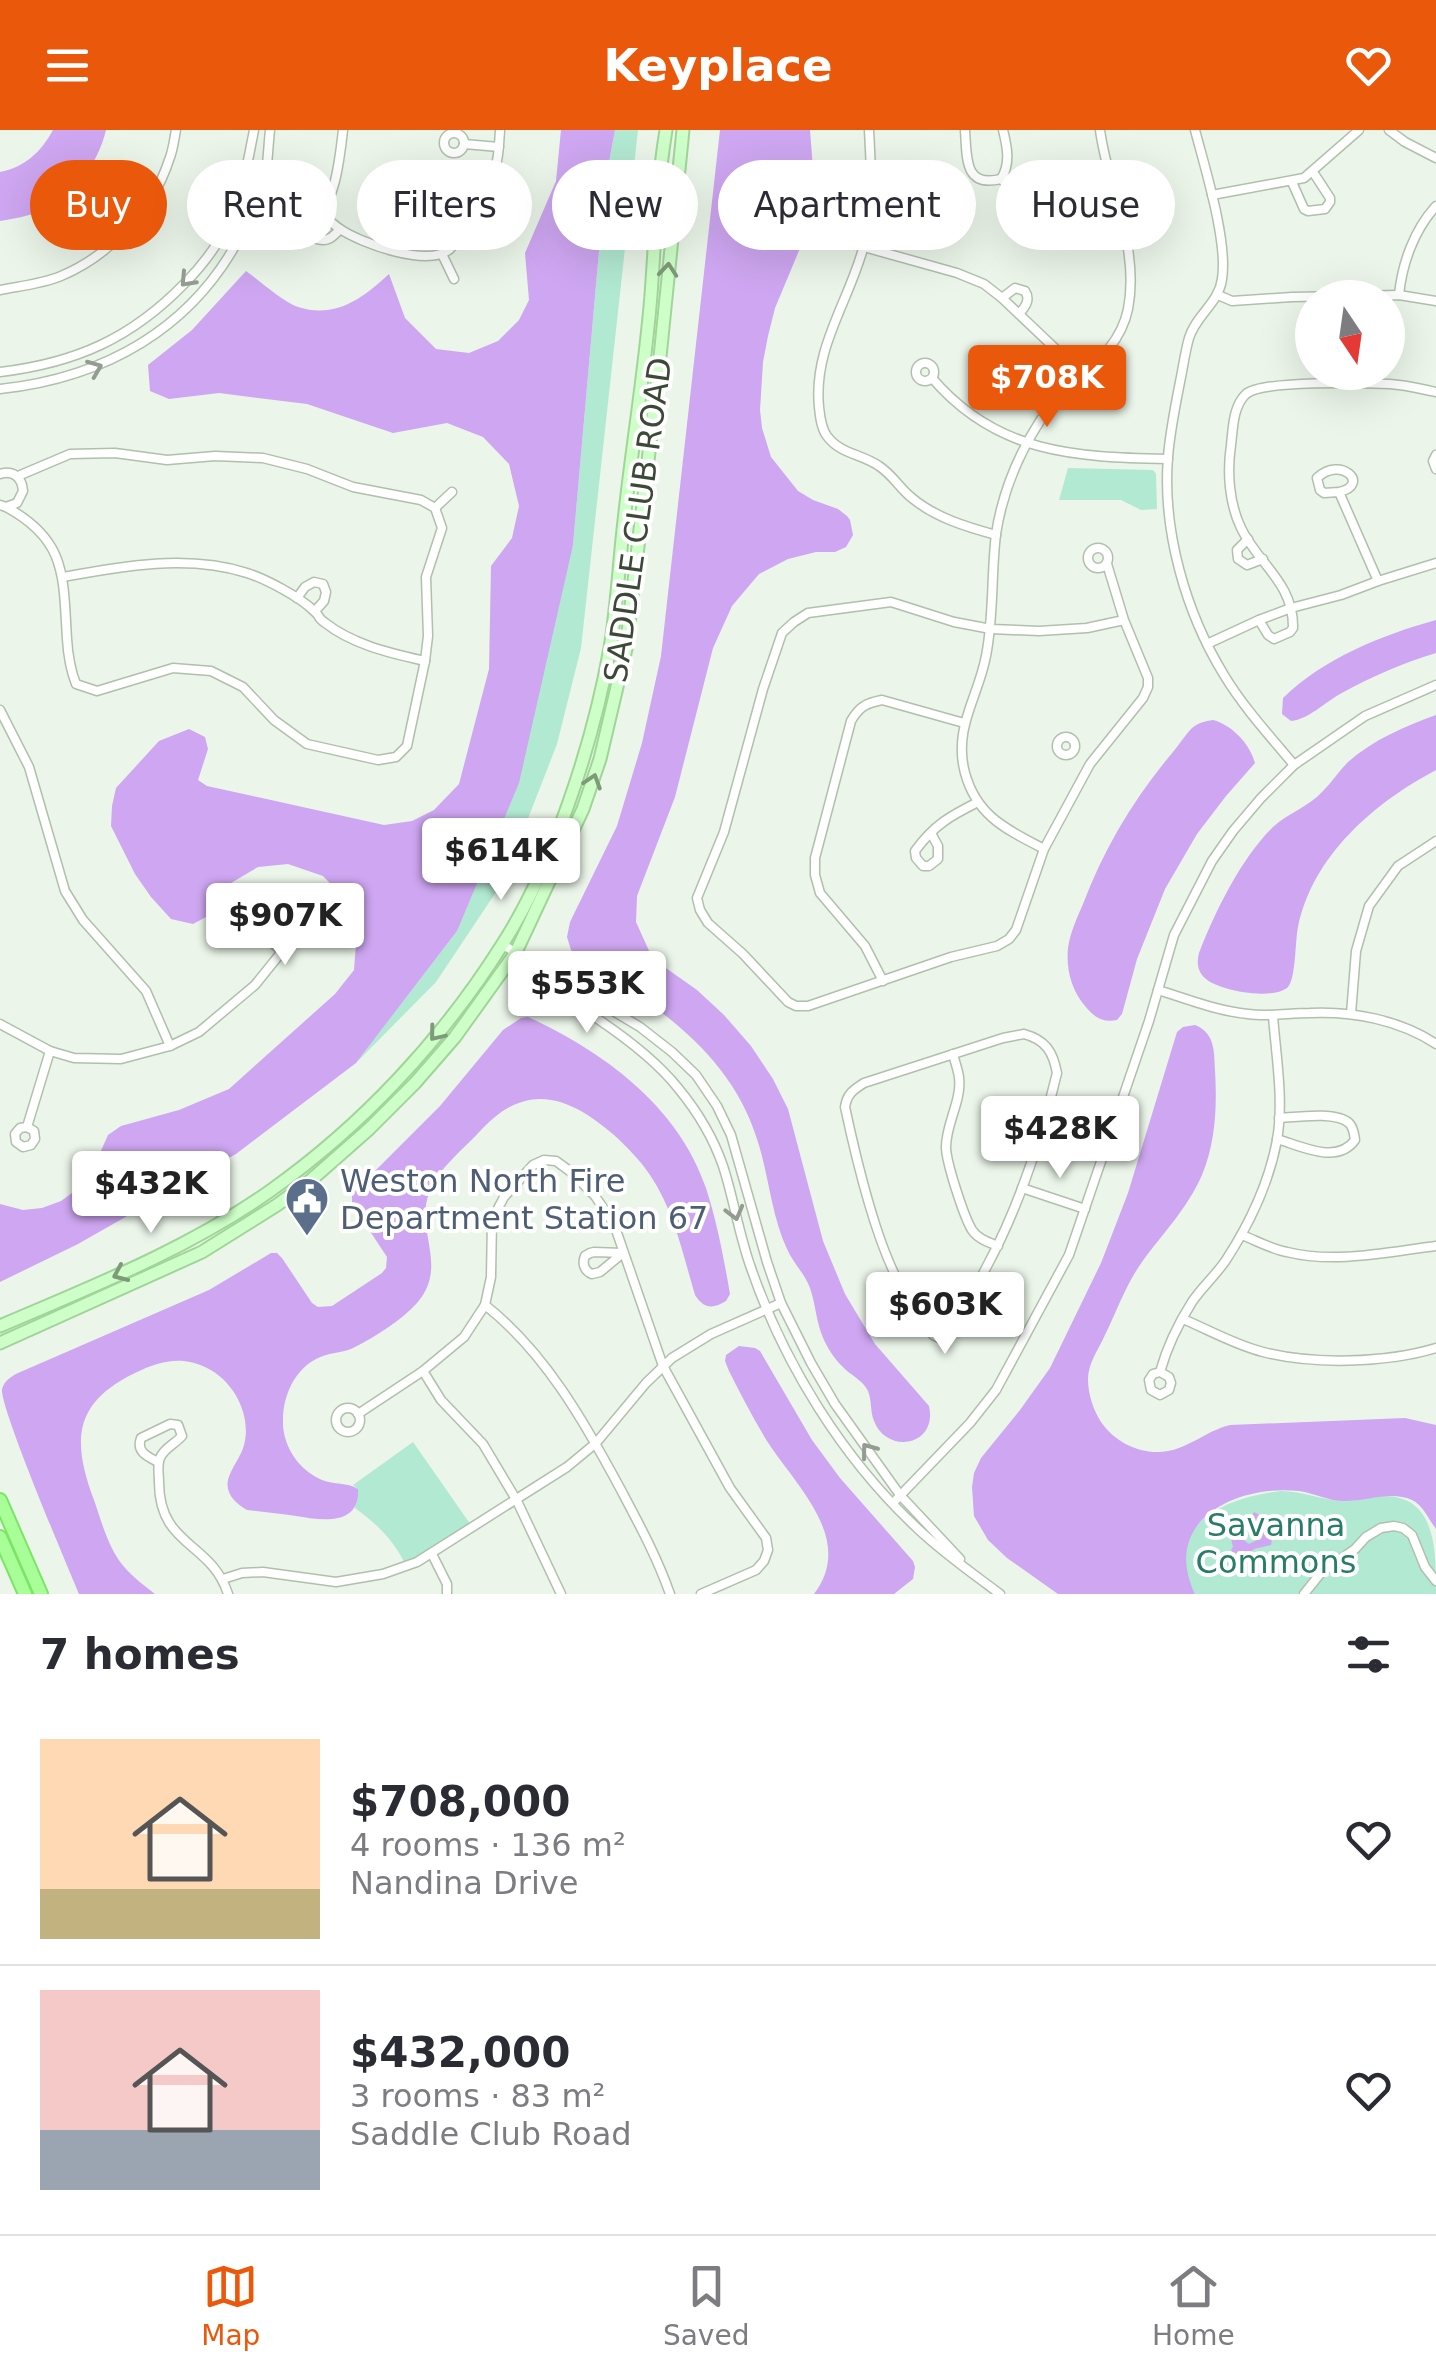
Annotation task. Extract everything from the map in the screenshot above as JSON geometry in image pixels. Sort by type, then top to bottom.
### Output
[{"type":"main road","points":[[0,1500],[41,1594]]},
{"type":"main road","points":[[0,1537],[25,1594]]},
{"type":"street","points":[[0,290],[60,276],[97,256],[125,232],[149,201],[169,162],[176,130]]},
{"type":"street","points":[[249,160],[254,130]]},
{"type":"street","points":[[267,160],[270,130]]},
{"type":"street","points":[[337,177],[343,130]]},
{"type":"street","points":[[337,226],[378,248],[442,254],[452,248],[468,214],[490,184],[497,164],[500,130]]},
{"type":"street","name":"SADDLE CLUB ROAD","points":[[0,1326],[134,1268],[267,1193],[377,1101],[416,1060],[503,945],[541,872],[569,802],[610,646],[644,366],[666,130]]},
{"type":"street","name":"SADDLE CLUB ROAD","points":[[0,1344],[202,1252],[311,1180],[415,1083],[455,1037],[516,952],[584,809],[626,649],[683,130]]},
{"type":"street","points":[[869,130],[870,160]]},
{"type":"street","points":[[965,130],[969,169],[975,178],[996,180]]},
{"type":"street","points":[[1003,130],[1007,160]]},
{"type":"street","points":[[1100,130],[1106,160]]},
{"type":"street","points":[[1195,130],[1212,195],[1223,277],[1218,295],[1190,334],[1168,459],[1172,529],[1190,604],[1207,644],[1224,676],[1294,766]]},
{"type":"street","points":[[1212,195],[1292,182],[1313,172],[1358,130]]},
{"type":"street","points":[[1389,130],[1436,158]]},
{"type":"street","points":[[464,144],[499,146]]},
{"type":"street","points":[[1292,182],[1304,209],[1325,209],[1330,198],[1313,172]]},
{"type":"street","points":[[1401,280],[1425,218],[1436,206]]},
{"type":"street","points":[[337,232],[340,229]]},
{"type":"street","points":[[0,372],[78,356],[142,323],[194,274],[212,250]]},
{"type":"street","points":[[0,389],[80,374],[122,355],[163,330],[196,299],[234,250]]},
{"type":"street","points":[[863,250],[821,358],[818,392],[824,434],[838,448],[890,474],[911,498],[937,515],[996,535]]},
{"type":"street","points":[[875,250],[984,284],[1102,395],[1112,388],[1110,376],[1098,360]]},
{"type":"street","points":[[1044,849],[999,826],[978,802],[966,777],[961,751],[964,723],[986,661],[996,535],[1008,482],[1040,421],[1119,333],[1128,310],[1128,250]]},
{"type":"street","points":[[442,254],[454,279]]},
{"type":"street","points":[[1002,298],[1015,288],[1025,291],[1027,303],[1019,314]]},
{"type":"street","points":[[1218,295],[1232,301],[1295,296]]},
{"type":"street","points":[[1405,296],[1436,302]]},
{"type":"street","points":[[644,366],[659,367]]},
{"type":"street","points":[[932,378],[949,398],[981,421],[1028,444],[1064,454],[1168,459]]},
{"type":"street","points":[[1259,620],[1274,639],[1294,628],[1291,608],[1279,580],[1241,529],[1231,501],[1229,459],[1236,410],[1245,395],[1255,389],[1310,384],[1394,384],[1436,392]]},
{"type":"street","points":[[115,453],[167,460],[263,458],[353,487],[421,500],[435,508],[442,528],[426,577],[428,636],[406,746],[396,757],[378,760],[307,744],[274,720],[243,687],[212,671],[172,668],[97,691],[76,684],[70,668],[63,576],[49,540],[34,525],[3,506],[17,503],[28,479],[70,454],[115,453]]},
{"type":"street","points":[[1436,454],[1436,469]]},
{"type":"street","points":[[0,470],[15,475],[44,467]]},
{"type":"street","points":[[1325,470],[1348,472],[1352,487],[1338,492],[1320,490],[1317,478],[1325,470]]},
{"type":"street","points":[[15,475],[23,486]]},
{"type":"street","points":[[435,508],[452,492]]},
{"type":"street","points":[[1338,492],[1378,581]]},
{"type":"street","points":[[21,498],[34,525]]},
{"type":"street","points":[[1248,539],[1237,550],[1238,559],[1247,565],[1263,559]]},
{"type":"street","points":[[63,576],[149,564],[199,564],[249,573],[297,598],[322,621],[379,650],[425,661]]},
{"type":"street","points":[[1107,564],[1148,687],[1090,764],[1044,849],[1016,930],[1008,940],[808,1006],[796,1006],[708,922],[697,898],[724,832],[782,634],[794,622],[808,614],[890,602],[991,629],[1071,629],[1124,620]]},
{"type":"street","points":[[1207,644],[1291,608],[1341,596],[1436,564]]},
{"type":"street","points":[[297,598],[314,582],[323,584],[324,600],[314,611]]},
{"type":"street","points":[[893,1503],[970,1423],[996,1390],[1069,1255],[1174,936],[1233,830],[1294,766],[1366,716],[1436,685]]},
{"type":"street","points":[[883,980],[865,946],[820,893],[815,876],[815,858],[851,721],[858,708],[882,700],[964,723]]},
{"type":"street","points":[[0,710],[29,767],[65,891],[83,920],[146,991],[170,1046]]},
{"type":"street","points":[[1074,751],[1090,764]]},
{"type":"street","points":[[931,833],[945,819],[978,802]]},
{"type":"street","points":[[1351,1014],[1356,950],[1369,906],[1398,866],[1436,841]]},
{"type":"street","points":[[503,945],[640,1027],[679,1058],[704,1087],[731,1136],[781,1303],[819,1377],[900,1494],[977,1576]]},
{"type":"street","points":[[0,1024],[50,1051],[74,1058],[121,1059],[170,1046],[199,1032],[254,985],[284,949]]},
{"type":"street","points":[[494,956],[654,1061],[687,1100],[713,1140],[767,1309],[821,1410],[852,1456],[916,1528],[1000,1594]]},
{"type":"street","points":[[1158,990],[1220,1009],[1272,1016],[1351,1014],[1420,1033],[1436,1044]]},
{"type":"street","points":[[1160,1372],[1168,1347],[1193,1300],[1242,1235],[1266,1183],[1279,1118],[1272,1016]]},
{"type":"street","points":[[1024,1034],[1038,1038],[1048,1047],[1057,1074],[1022,1188],[998,1246],[971,1296],[950,1314],[930,1316],[906,1294],[877,1232],[845,1107],[852,1090],[864,1083],[952,1054],[1024,1034]]},
{"type":"street","points":[[27,1127],[50,1051]]},
{"type":"street","points":[[952,1054],[959,1094],[947,1136],[948,1161],[973,1232],[998,1246]]},
{"type":"street","points":[[664,1073],[679,1058]]},
{"type":"street","points":[[687,1100],[704,1087]]},
{"type":"street","points":[[1277,1138],[1340,1153],[1355,1140],[1348,1122],[1338,1118],[1279,1118]]},
{"type":"street","points":[[358,1414],[423,1372],[464,1338],[485,1305],[491,1277],[492,1220],[504,1197],[532,1164],[556,1161],[595,1196],[614,1224],[663,1366],[730,1488],[766,1538],[768,1550],[756,1570],[701,1594]]},
{"type":"street","points":[[1022,1188],[1085,1209]]},
{"type":"street","points":[[1242,1235],[1283,1252],[1313,1257],[1436,1246]]},
{"type":"street","points":[[590,1253],[623,1254],[597,1273],[590,1273],[584,1264],[590,1253]]},
{"type":"street","points":[[223,1579],[263,1572],[336,1582],[384,1574],[432,1554],[568,1467],[596,1443],[663,1366],[698,1341],[781,1303]]},
{"type":"street","points":[[485,1305],[504,1320],[540,1361],[596,1443],[658,1560],[670,1594]]},
{"type":"street","points":[[930,1316],[933,1335],[941,1339],[953,1332],[950,1314]]},
{"type":"street","points":[[1183,1318],[1263,1352],[1304,1359],[1352,1361],[1436,1348]]},
{"type":"street","points":[[423,1372],[441,1400],[483,1444],[517,1501],[561,1594]]},
{"type":"street","points":[[158,1462],[142,1453],[141,1438],[170,1424],[178,1425],[182,1436],[158,1462],[164,1517],[177,1534],[209,1561],[223,1579],[228,1594]]},
{"type":"street","points":[[1304,1594],[1320,1574],[1355,1549],[1366,1536],[1394,1526],[1412,1535],[1425,1567],[1436,1581]]},
{"type":"street","points":[[432,1554],[448,1594]]},
{"type":"street","points":[[336,1582],[336,1594]]},
{"type":"green space","points":[[615,130],[638,130],[635,160],[609,160]]},
{"type":"green space","points":[[599,250],[625,250],[581,648],[557,744],[504,880],[436,982],[356,1063],[457,931],[573,545]]},
{"type":"green space","points":[[1068,468],[1153,470],[1157,509],[1141,510],[1121,500],[1059,500]]},
{"type":"green space","points":[[413,1442],[473,1528],[406,1566],[385,1534],[355,1508],[358,1489],[353,1485]]},
{"type":"green space","name":"Savanna Commons","points":[[1281,1491],[1343,1501],[1382,1496],[1413,1504],[1429,1527],[1436,1594],[1195,1594],[1187,1570],[1186,1550],[1192,1533],[1219,1508]]},
{"type":"shaded area","points":[[53,130],[106,130],[94,160],[30,160],[30,214],[0,221],[0,172],[17,166],[43,145]]},
{"type":"shaded area","points":[[561,130],[615,130],[609,160],[558,160]]},
{"type":"shaded area","points":[[720,130],[810,130],[812,160],[718,160],[718,250],[799,250],[768,336],[763,362],[762,428],[771,457],[798,491],[847,516],[853,535],[846,547],[835,552],[788,559],[759,574],[732,606],[713,648],[675,797],[637,896],[636,922],[650,953],[724,1015],[773,1079],[788,1109],[823,1241],[845,1294],[875,1344],[929,1406],[926,1430],[910,1441],[889,1439],[880,1432],[866,1388],[839,1363],[826,1344],[810,1288],[782,1236],[757,1139],[727,1079],[684,1031],[571,950],[567,937],[570,922],[617,826],[642,743],[661,656]]},
{"type":"shaded area","points":[[552,190],[552,250],[599,250],[573,545],[519,783],[457,931],[356,1063],[236,1154],[78,1244],[0,1282],[0,1204],[23,1210],[61,1201],[87,1182],[108,1135],[121,1126],[179,1110],[229,1089],[335,994],[354,970],[357,930],[345,899],[323,876],[288,864],[258,867],[231,883],[214,900],[206,917],[193,924],[171,919],[135,874],[111,826],[116,788],[159,741],[189,729],[205,737],[208,749],[198,780],[207,786],[384,825],[412,821],[434,810],[459,784],[489,669],[491,566],[512,538],[519,506],[509,464],[483,437],[447,423],[393,433],[307,404],[219,393],[169,399],[150,391],[148,365],[192,330],[246,271],[292,304],[312,310],[348,304],[389,274],[405,318],[436,349],[469,353],[498,341],[519,320],[529,300],[525,253],[532,250],[532,237]]},
{"type":"shaded area","points":[[1436,620],[1436,653],[1363,682],[1304,717],[1291,721],[1282,714],[1283,698],[1335,660],[1395,633]]},
{"type":"shaded area","points":[[1436,715],[1436,770],[1369,815],[1332,854],[1317,877],[1298,927],[1288,987],[1258,994],[1230,990],[1208,981],[1199,970],[1199,953],[1230,886],[1261,840],[1279,822],[1318,796],[1358,754],[1390,734]]},
{"type":"shaded area","points":[[1213,720],[1239,736],[1255,763],[1197,834],[1165,889],[1137,959],[1122,1014],[1117,1020],[1103,1020],[1085,1006],[1070,979],[1068,948],[1074,926],[1100,864],[1133,806],[1189,731]]},
{"type":"shaded area","points":[[528,1017],[610,1065],[657,1107],[677,1132],[710,1201],[730,1294],[726,1301],[709,1306],[695,1295],[677,1233],[658,1189],[642,1164],[614,1135],[564,1103],[548,1099],[515,1104],[482,1129],[433,1184],[426,1207],[430,1276],[417,1303],[363,1343],[307,1365],[289,1389],[283,1430],[289,1448],[314,1476],[358,1489],[353,1510],[337,1518],[316,1519],[247,1510],[239,1505],[228,1485],[246,1434],[243,1411],[233,1390],[217,1374],[198,1364],[171,1361],[153,1365],[99,1397],[83,1426],[81,1442],[87,1479],[111,1545],[126,1569],[155,1594],[79,1594],[4,1402],[2,1389],[6,1382],[209,1290],[271,1253],[282,1258],[318,1307],[332,1306],[382,1273],[387,1257],[352,1204],[352,1194],[440,1106],[503,1030]]},
{"type":"shaded area","points":[[1195,1025],[1210,1038],[1214,1050],[1215,1110],[1210,1149],[1196,1187],[1136,1271],[1094,1357],[1088,1379],[1096,1412],[1106,1429],[1119,1440],[1151,1452],[1178,1448],[1230,1425],[1405,1418],[1436,1425],[1436,1529],[1419,1505],[1404,1497],[1344,1501],[1299,1491],[1251,1494],[1210,1512],[1196,1527],[1188,1546],[1187,1568],[1195,1594],[1058,1594],[988,1540],[974,1516],[974,1473],[981,1458],[1050,1368],[1101,1263],[1128,1193],[1177,1032]]},
{"type":"shaded area","points":[[739,1346],[760,1351],[812,1440],[913,1561],[913,1579],[894,1594],[814,1594],[825,1573],[825,1533],[817,1513],[762,1432],[729,1371],[726,1355]]},
{"type":"shaded area","points":[[1254,1512],[1260,1515],[1257,1525],[1261,1531],[1270,1525],[1274,1527],[1271,1545],[1254,1549],[1243,1559],[1231,1550],[1231,1539],[1239,1536],[1249,1544],[1257,1540],[1251,1534],[1253,1530],[1245,1533],[1240,1524]]},
{"type":"place","name":"Weston North Fire Department Station 67","points":[[307,1237]]}]
